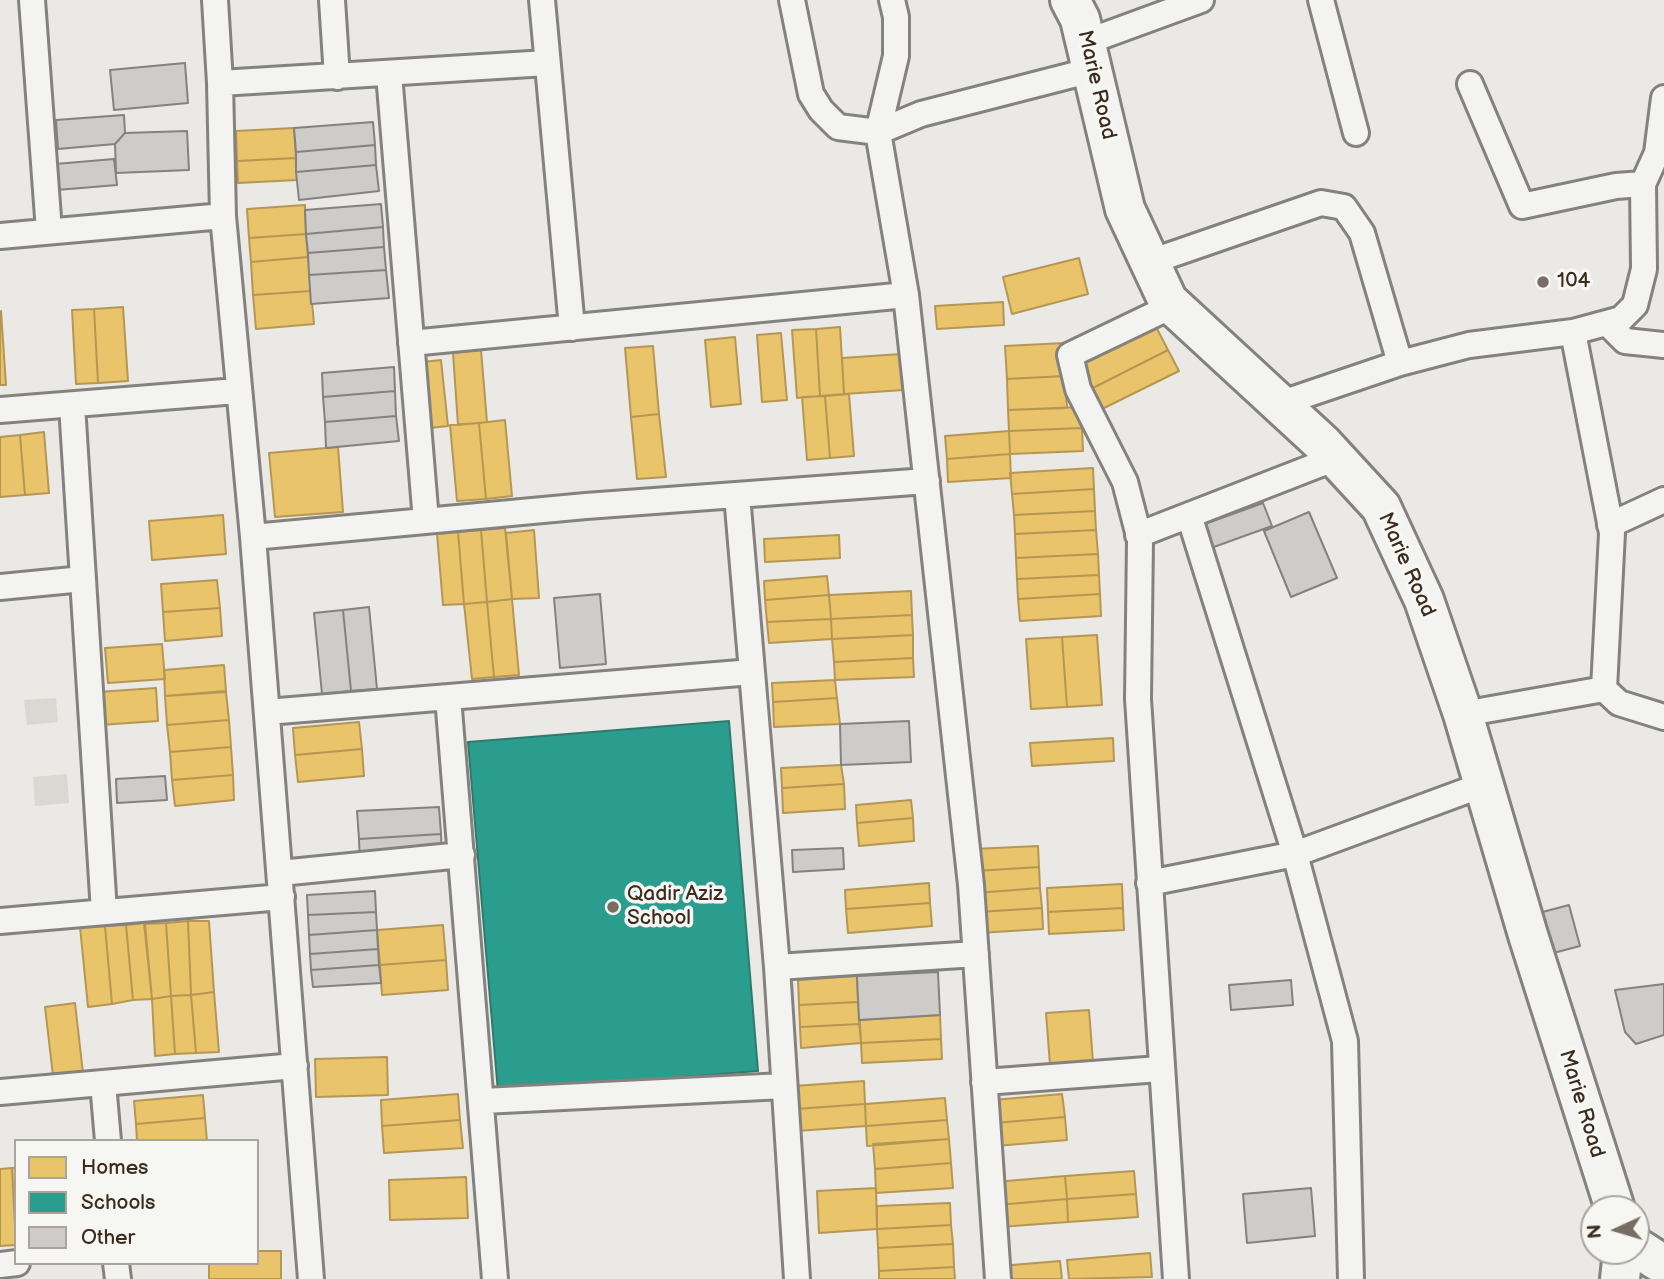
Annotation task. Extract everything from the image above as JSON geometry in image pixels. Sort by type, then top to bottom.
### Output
[{"type":"main road","name":"Marie Road","points":[[1070,0],[1080,19],[1125,209],[1172,306],[1336,458],[1381,507],[1424,600],[1485,784],[1532,948],[1611,1195]]},
{"type":"street","points":[[32,0],[49,232]]},
{"type":"street","points":[[215,0],[223,216],[237,391],[253,537],[311,1279]]},
{"type":"street","points":[[332,0],[337,77]]},
{"type":"street","points":[[542,0],[572,328]]},
{"type":"street","points":[[792,0],[811,94],[821,110],[838,127],[878,132],[921,114],[1089,56],[1201,0]]},
{"type":"street","points":[[892,0],[896,17],[896,56],[878,132],[906,295],[927,481],[976,954],[998,1279]]},
{"type":"street","points":[[1321,0],[1356,133]]},
{"type":"street","points":[[220,83],[547,63]]},
{"type":"street","points":[[389,74],[426,522]]},
{"type":"street","points":[[1470,84],[1522,206],[1616,186],[1643,184]]},
{"type":"street","points":[[1279,404],[1400,363],[1469,345],[1573,332],[1621,319],[1635,305],[1644,269],[1643,184],[1657,153],[1664,98]]},
{"type":"street","points":[[1150,262],[1321,203],[1344,207],[1362,233],[1400,363]]},
{"type":"street","points":[[0,236],[223,216]]},
{"type":"street","points":[[411,343],[906,295]]},
{"type":"street","points":[[1172,306],[1070,355],[1078,389],[1125,482],[1139,535],[1138,699],[1160,1069],[1176,1279]]},
{"type":"street","points":[[1607,323],[1625,341],[1664,345]]},
{"type":"street","points":[[1573,332],[1610,525],[1604,689],[1619,703],[1664,717]]},
{"type":"street","points":[[0,411],[237,391]]},
{"type":"street","points":[[72,405],[104,912]]},
{"type":"street","points":[[1139,535],[1336,458]]},
{"type":"street","points":[[253,537],[927,481]]},
{"type":"street","points":[[737,495],[777,967],[797,1279]]},
{"type":"street","points":[[1610,525],[1664,500]]},
{"type":"street","points":[[1189,515],[1295,854],[1345,1041],[1351,1279]]},
{"type":"street","points":[[0,587],[83,579]]},
{"type":"street","points":[[267,712],[752,672]]},
{"type":"street","points":[[1463,714],[1604,689]]},
{"type":"street","points":[[448,697],[483,1101],[495,1279]]},
{"type":"street","points":[[1149,883],[1295,854],[1485,784]]},
{"type":"street","points":[[0,921],[104,912],[461,855]]},
{"type":"street","points":[[777,967],[976,954]]},
{"type":"street","points":[[0,1092],[295,1066]]},
{"type":"street","points":[[984,1082],[1160,1069]]},
{"type":"street","points":[[103,1083],[107,1139]]},
{"type":"street","points":[[483,1101],[784,1086]]},
{"type":"shaded area","points":[[56,698],[58,722],[27,725],[24,700]]},
{"type":"shaded area","points":[[67,774],[69,803],[35,806],[33,777]]},
{"type":"building: Homes","points":[[294,128],[296,158],[237,161],[236,131]]},
{"type":"building: Homes","points":[[296,158],[297,180],[238,183],[237,161]]},
{"type":"building: Homes","points":[[305,205],[306,234],[249,238],[247,209]]},
{"type":"building: Homes","points":[[306,234],[308,257],[251,262],[249,238]]},
{"type":"building: Homes","points":[[308,257],[311,291],[253,295],[251,262]]},
{"type":"building: Homes","points":[[1079,258],[1088,294],[1012,314],[1003,277]]},
{"type":"building: Homes","points":[[311,291],[314,324],[256,329],[253,295]]},
{"type":"building: Homes","points":[[1003,302],[1004,325],[937,329],[935,306]]},
{"type":"building: Homes","points":[[123,307],[128,381],[98,383],[94,309]]},
{"type":"building: Homes","points":[[94,309],[98,383],[76,384],[72,310]]},
{"type":"building: Homes","points":[[1,311],[6,385],[0,385]]},
{"type":"building: Homes","points":[[1154,323],[1168,350],[1089,390],[1075,363]]},
{"type":"building: Homes","points":[[840,327],[844,394],[820,396],[816,329]]},
{"type":"building: Homes","points":[[816,329],[820,396],[797,398],[792,330]]},
{"type":"building: Homes","points":[[781,333],[787,400],[762,402],[757,335]]},
{"type":"building: Homes","points":[[735,337],[741,404],[711,407],[705,340]]},
{"type":"building: Homes","points":[[1064,343],[1065,376],[1007,379],[1005,346]]},
{"type":"building: Homes","points":[[653,346],[659,414],[631,417],[625,348]]},
{"type":"building: Homes","points":[[481,350],[487,422],[458,425],[453,353]]},
{"type":"building: Homes","points":[[1168,350],[1179,371],[1100,410],[1089,390]]},
{"type":"building: Homes","points":[[901,354],[904,390],[844,394],[842,358]]},
{"type":"building: Homes","points":[[441,360],[448,426],[421,429],[414,363]]},
{"type":"building: Homes","points":[[1065,376],[1067,408],[1008,410],[1007,379]]},
{"type":"building: Homes","points":[[849,394],[854,456],[830,458],[825,396]]},
{"type":"building: Homes","points":[[825,396],[830,458],[807,460],[802,397]]},
{"type":"building: Homes","points":[[1081,407],[1082,428],[1009,431],[1008,410]]},
{"type":"building: Homes","points":[[659,414],[666,477],[637,479],[631,417]]},
{"type":"building: Homes","points":[[505,420],[512,496],[486,499],[479,423]]},
{"type":"building: Homes","points":[[479,423],[486,499],[457,501],[450,425]]},
{"type":"building: Homes","points":[[1082,428],[1083,451],[1010,454],[1009,431]]},
{"type":"building: Homes","points":[[1009,431],[1010,454],[947,459],[945,436]]},
{"type":"building: Homes","points":[[44,432],[49,493],[25,495],[20,435]]},
{"type":"building: Homes","points":[[20,435],[25,495],[0,497],[0,437]]},
{"type":"building: Homes","points":[[338,447],[343,512],[275,517],[269,453]]},
{"type":"building: Homes","points":[[1010,454],[1011,478],[948,482],[947,459]]},
{"type":"building: Homes","points":[[1093,468],[1094,489],[1012,494],[1010,473]]},
{"type":"building: Homes","points":[[1094,489],[1095,511],[1014,515],[1012,494]]},
{"type":"building: Homes","points":[[1095,511],[1096,530],[1015,534],[1014,515]]},
{"type":"building: Homes","points":[[223,515],[226,554],[152,560],[149,521]]},
{"type":"building: Homes","points":[[505,528],[512,599],[487,602],[481,530]]},
{"type":"building: Homes","points":[[481,530],[487,602],[464,604],[458,532]]},
{"type":"building: Homes","points":[[534,530],[539,598],[512,599],[506,533]]},
{"type":"building: Homes","points":[[1096,530],[1098,554],[1016,558],[1015,534]]},
{"type":"building: Homes","points":[[458,532],[464,604],[443,605],[437,534]]},
{"type":"building: Homes","points":[[839,535],[840,558],[765,562],[764,539]]},
{"type":"building: Homes","points":[[1098,554],[1099,575],[1017,579],[1016,558]]},
{"type":"building: Homes","points":[[1099,575],[1100,594],[1018,599],[1017,579]]},
{"type":"building: Homes","points":[[827,576],[829,595],[765,600],[764,581]]},
{"type":"building: Homes","points":[[217,580],[220,608],[163,612],[161,584]]},
{"type":"building: Homes","points":[[911,591],[912,615],[831,619],[829,595]]},
{"type":"building: Homes","points":[[1100,594],[1101,616],[1020,621],[1018,599]]},
{"type":"building: Homes","points":[[829,595],[831,619],[767,622],[765,600]]},
{"type":"building: Homes","points":[[512,599],[519,675],[494,677],[487,602]]},
{"type":"building: Homes","points":[[487,602],[494,677],[472,679],[464,604]]},
{"type":"building: Homes","points":[[220,608],[222,636],[165,641],[163,612]]},
{"type":"building: Homes","points":[[912,615],[913,635],[832,639],[831,619]]},
{"type":"building: Homes","points":[[831,619],[832,639],[769,643],[767,622]]},
{"type":"building: Homes","points":[[913,635],[913,658],[834,662],[832,639]]},
{"type":"building: Homes","points":[[1097,635],[1102,705],[1067,707],[1062,637]]},
{"type":"building: Homes","points":[[1062,637],[1067,707],[1031,709],[1026,639]]},
{"type":"building: Homes","points":[[162,644],[165,679],[108,683],[105,648]]},
{"type":"building: Homes","points":[[913,658],[914,677],[835,680],[834,662]]},
{"type":"building: Homes","points":[[224,665],[226,691],[165,696],[164,670]]},
{"type":"building: Homes","points":[[835,680],[837,698],[773,702],[772,683]]},
{"type":"building: Homes","points":[[156,688],[158,721],[100,725],[98,692]]},
{"type":"building: Homes","points":[[226,692],[229,720],[167,725],[165,696]]},
{"type":"building: Homes","points":[[837,698],[840,724],[774,727],[773,702]]},
{"type":"building: Homes","points":[[229,720],[231,747],[170,752],[167,725]]},
{"type":"building: Homes","points":[[359,722],[362,749],[295,755],[293,728]]},
{"type":"building: Homes","points":[[1113,738],[1114,761],[1032,766],[1030,743]]},
{"type":"building: Homes","points":[[231,747],[233,775],[172,780],[170,752]]},
{"type":"building: Homes","points":[[362,749],[364,776],[298,782],[295,755]]},
{"type":"building: Homes","points":[[841,765],[844,784],[782,788],[781,768]]},
{"type":"building: Homes","points":[[233,775],[234,800],[175,806],[172,780]]},
{"type":"building: Homes","points":[[844,784],[845,809],[783,813],[782,788]]},
{"type":"building: Homes","points":[[911,800],[913,818],[857,823],[856,805]]},
{"type":"building: Homes","points":[[913,818],[914,841],[859,846],[857,823]]},
{"type":"building: Homes","points":[[1038,846],[1039,867],[975,871],[974,849]]},
{"type":"building: Homes","points":[[1039,867],[1040,888],[976,893],[975,871]]},
{"type":"building: Homes","points":[[929,883],[930,903],[846,909],[845,890]]},
{"type":"building: Homes","points":[[1122,884],[1123,908],[1048,912],[1047,888]]},
{"type":"building: Homes","points":[[1040,888],[1042,908],[978,912],[976,893]]},
{"type":"building: Homes","points":[[930,903],[932,926],[848,933],[846,909]]},
{"type":"building: Homes","points":[[1042,908],[1043,929],[979,933],[978,912]]},
{"type":"building: Homes","points":[[1123,908],[1124,930],[1049,934],[1048,912]]},
{"type":"building: Homes","points":[[188,921],[209,921],[214,992],[191,995]]},
{"type":"building: Homes","points":[[188,921],[191,995],[171,996],[166,923]]},
{"type":"building: Homes","points":[[144,923],[152,999],[133,1000],[126,925]]},
{"type":"building: Homes","points":[[166,923],[171,996],[152,999],[145,924]]},
{"type":"building: Homes","points":[[126,925],[133,1000],[112,1004],[105,926]]},
{"type":"building: Homes","points":[[443,925],[446,960],[380,965],[377,930]]},
{"type":"building: Homes","points":[[105,926],[112,1004],[88,1007],[80,927]]},
{"type":"building: Homes","points":[[446,960],[448,990],[382,995],[380,965]]},
{"type":"building: Homes","points":[[857,976],[858,1002],[799,1005],[798,980]]},
{"type":"building: Homes","points":[[214,992],[219,1052],[196,1053],[191,995]]},
{"type":"building: Homes","points":[[191,995],[196,1053],[175,1054],[171,996]]},
{"type":"building: Homes","points":[[171,996],[175,1054],[155,1056],[152,999]]},
{"type":"building: Homes","points":[[858,1002],[860,1024],[800,1027],[799,1005]]},
{"type":"building: Homes","points":[[75,1003],[83,1073],[53,1076],[45,1007]]},
{"type":"building: Homes","points":[[1089,1010],[1093,1062],[1050,1065],[1046,1013]]},
{"type":"building: Homes","points":[[940,1015],[941,1039],[861,1043],[859,1020]]},
{"type":"building: Homes","points":[[860,1024],[861,1043],[801,1048],[800,1027]]},
{"type":"building: Homes","points":[[941,1039],[942,1059],[862,1063],[861,1043]]},
{"type":"building: Homes","points":[[387,1057],[388,1095],[316,1097],[315,1059]]},
{"type":"building: Homes","points":[[864,1081],[865,1104],[796,1109],[794,1086]]},
{"type":"building: Homes","points":[[458,1094],[460,1120],[382,1126],[381,1100]]},
{"type":"building: Homes","points":[[1062,1094],[1065,1117],[995,1123],[993,1100]]},
{"type":"building: Homes","points":[[203,1095],[205,1118],[136,1124],[134,1101]]},
{"type":"building: Homes","points":[[945,1098],[947,1120],[866,1126],[865,1104]]},
{"type":"building: Homes","points":[[865,1104],[866,1126],[797,1131],[796,1109]]},
{"type":"building: Homes","points":[[1065,1117],[1067,1140],[996,1146],[995,1123]]},
{"type":"building: Homes","points":[[205,1118],[207,1139],[137,1139],[136,1124]]},
{"type":"building: Homes","points":[[460,1120],[463,1148],[384,1153],[382,1126]]},
{"type":"building: Homes","points":[[947,1120],[949,1139],[867,1146],[866,1126]]},
{"type":"building: Homes","points":[[949,1139],[951,1163],[875,1169],[873,1144]]},
{"type":"building: Homes","points":[[951,1163],[953,1188],[876,1193],[875,1169]]},
{"type":"building: Homes","points":[[12,1168],[14,1168],[14,1206]]},
{"type":"building: Homes","points":[[12,1168],[14,1245],[0,1246],[0,1169]]},
{"type":"building: Homes","points":[[1134,1171],[1136,1194],[1067,1199],[1065,1176]]},
{"type":"building: Homes","points":[[1065,1176],[1067,1199],[997,1205],[995,1182]]},
{"type":"building: Homes","points":[[466,1177],[468,1218],[390,1220],[389,1180]]},
{"type":"building: Homes","points":[[876,1188],[877,1229],[819,1233],[817,1191]]},
{"type":"building: Homes","points":[[1136,1194],[1138,1217],[1068,1222],[1067,1199]]},
{"type":"building: Homes","points":[[1067,1199],[1068,1222],[999,1227],[997,1205]]},
{"type":"building: Homes","points":[[950,1203],[951,1225],[877,1229],[877,1206]]},
{"type":"building: Homes","points":[[951,1225],[953,1244],[878,1248],[877,1229]]},
{"type":"building: Homes","points":[[953,1244],[954,1267],[879,1271],[878,1248]]},
{"type":"building: Homes","points":[[259,1251],[281,1251],[281,1279],[209,1279],[209,1265],[259,1265]]},
{"type":"building: Homes","points":[[1150,1253],[1152,1277],[1069,1279],[1067,1260]]},
{"type":"building: Homes","points":[[1060,1261],[1062,1279],[1001,1279],[1000,1266]]},
{"type":"building: Homes","points":[[954,1267],[955,1279],[879,1279],[879,1271]]},
{"type":"building: Schools","name":"Qadir Aziz School","points":[[729,721],[758,1071],[498,1092],[468,742]]},
{"type":"building: Other","points":[[185,63],[188,103],[114,110],[110,70]]},
{"type":"building: Other","points":[[124,115],[125,133],[115,144],[58,149],[56,120]]},
{"type":"building: Other","points":[[373,122],[375,145],[296,152],[294,128]]},
{"type":"building: Other","points":[[187,131],[189,170],[116,173],[115,144],[125,133]]},
{"type":"building: Other","points":[[375,145],[376,165],[296,172],[296,152]]},
{"type":"building: Other","points":[[114,159],[117,185],[57,190],[55,164]]},
{"type":"building: Other","points":[[376,165],[379,191],[299,200],[296,172]]},
{"type":"building: Other","points":[[381,204],[383,227],[306,234],[305,210]]},
{"type":"building: Other","points":[[383,227],[384,247],[308,253],[306,234]]},
{"type":"building: Other","points":[[384,247],[386,270],[309,275],[308,253]]},
{"type":"building: Other","points":[[386,270],[389,298],[311,304],[309,275]]},
{"type":"building: Other","points":[[394,367],[395,391],[323,397],[322,373]]},
{"type":"building: Other","points":[[395,391],[396,416],[325,422],[323,397]]},
{"type":"building: Other","points":[[396,416],[399,441],[326,448],[325,422]]},
{"type":"building: Other","points":[[1263,503],[1272,526],[1211,548],[1202,525]]},
{"type":"building: Other","points":[[1309,512],[1337,578],[1291,597],[1264,531]]},
{"type":"building: Other","points":[[600,594],[606,664],[560,668],[554,598]]},
{"type":"building: Other","points":[[369,607],[377,689],[351,691],[343,610]]},
{"type":"building: Other","points":[[343,610],[351,691],[322,694],[314,613]]},
{"type":"building: Other","points":[[909,721],[911,762],[841,765],[840,724]]},
{"type":"building: Other","points":[[165,776],[167,800],[117,803],[116,779]]},
{"type":"building: Other","points":[[439,807],[441,834],[359,839],[357,811]]},
{"type":"building: Other","points":[[441,834],[442,860],[360,865],[359,839]]},
{"type":"building: Other","points":[[843,848],[844,869],[793,872],[792,850]]},
{"type":"building: Other","points":[[375,891],[376,912],[308,915],[307,895]]},
{"type":"building: Other","points":[[1569,905],[1580,946],[1542,956],[1531,915]]},
{"type":"building: Other","points":[[376,912],[377,930],[309,935],[308,915]]},
{"type":"building: Other","points":[[377,930],[378,949],[310,954],[309,935]]},
{"type":"building: Other","points":[[378,949],[379,965],[311,970],[310,954]]},
{"type":"building: Other","points":[[379,965],[381,983],[313,987],[311,970]]},
{"type":"building: Other","points":[[938,972],[940,1015],[859,1020],[857,976]]},
{"type":"building: Other","points":[[1291,980],[1293,1005],[1231,1010],[1229,985]]},
{"type":"building: Other","points":[[1664,984],[1664,1035],[1636,1044],[1625,1032],[1615,990]]},
{"type":"building: Other","points":[[1311,1188],[1315,1236],[1247,1243],[1243,1194]]},
{"type":"place","name":"104","points":[[1543,282]]},
{"type":"place","name":"Qadir Aziz School","points":[[613,907]]}]
